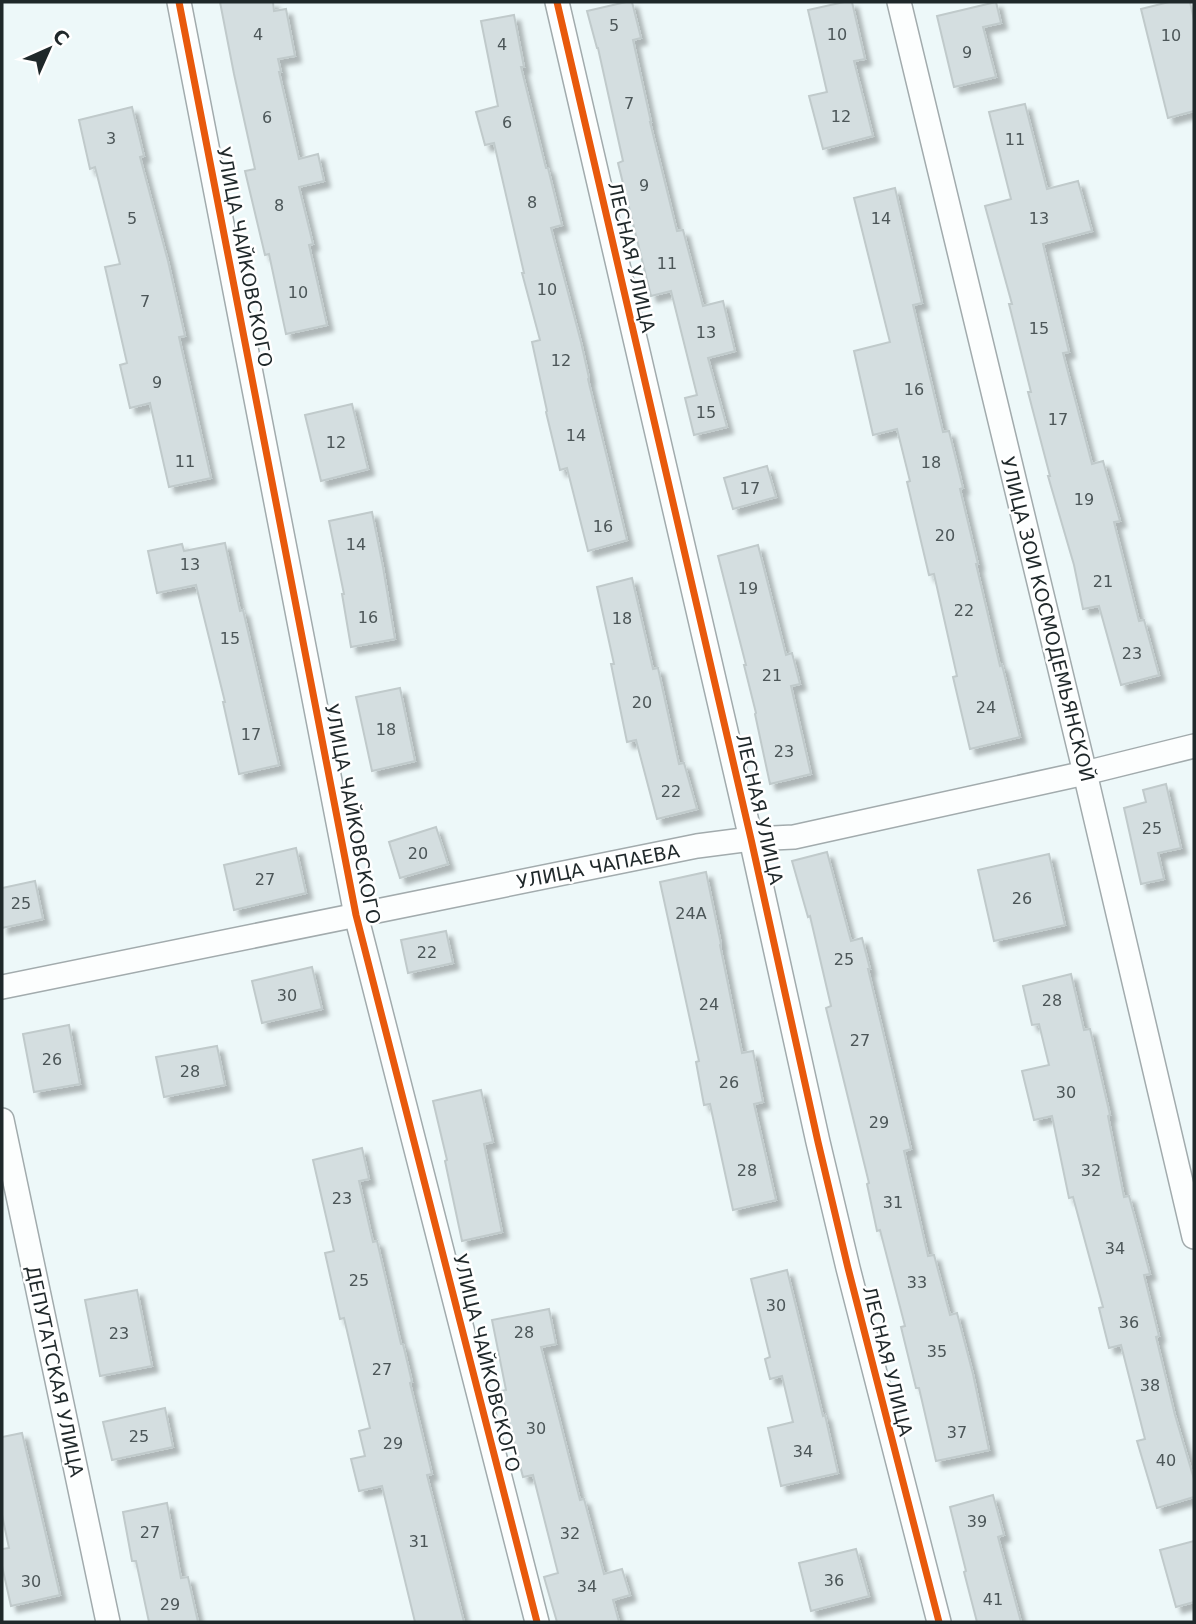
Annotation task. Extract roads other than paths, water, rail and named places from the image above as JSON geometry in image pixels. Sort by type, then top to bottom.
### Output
[{"type":"street","name":"УЛИЦА ЧАЙКОВСКОГО","points":[[179,2],[356,915],[537,1622]]},
{"type":"street","name":"ЛЕСНАЯ УЛИЦА","points":[[557,2],[839,1231],[939,1622]]},
{"type":"street","name":"УЛИЦА ЗОИ КОСМОДЕМЬЯНСКОЙ","points":[[899,2],[1194,1237]]},
{"type":"street","name":"УЛИЦА ЧАПАЕВА","points":[[2,987],[697,846],[794,837],[1085,773],[1194,746]]},
{"type":"street","name":"ДЕПУТАТСКАЯ УЛИЦА","points":[[2,1120],[108,1622]]}]
